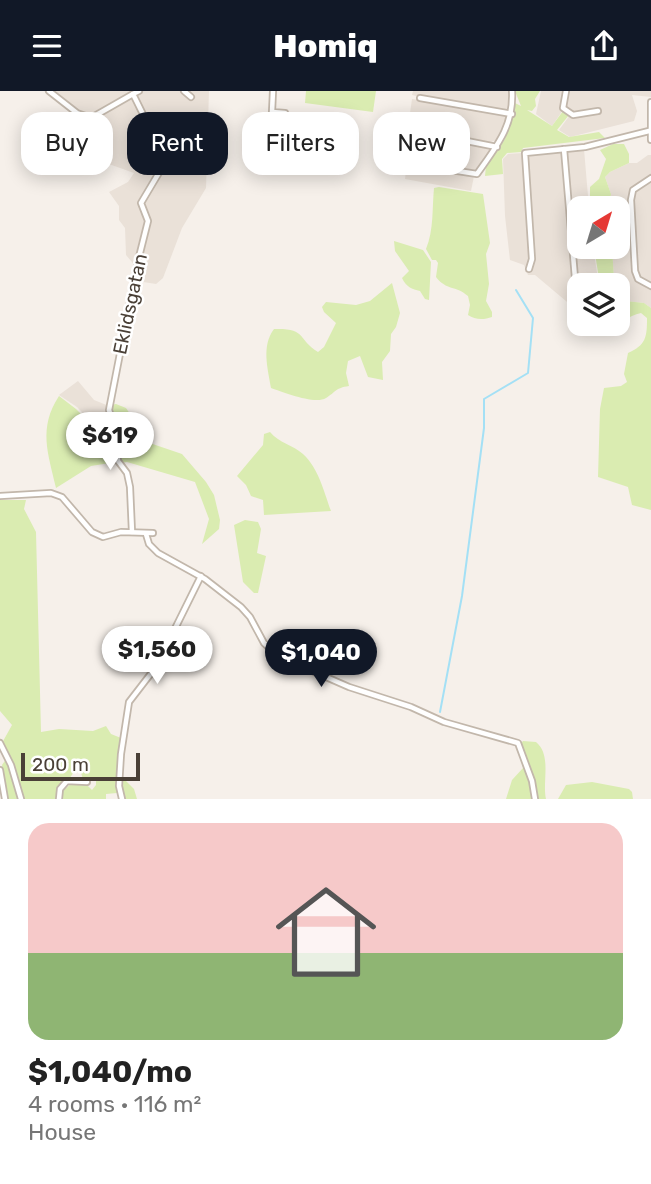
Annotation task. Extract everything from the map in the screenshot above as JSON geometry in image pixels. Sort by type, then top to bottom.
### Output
[{"type":"street","points":[[49,91],[77,113],[90,118],[139,91]]},
{"type":"street","points":[[184,91],[191,97]]},
{"type":"street","points":[[272,112],[273,91]]},
{"type":"street","points":[[470,173],[477,174],[507,131],[512,114],[512,91]]},
{"type":"street","points":[[566,91],[563,108],[573,115],[597,110]]},
{"type":"street","points":[[133,94],[142,112]]},
{"type":"street","points":[[420,98],[512,114]]},
{"type":"street","points":[[651,103],[651,140]]},
{"type":"street","points":[[530,269],[532,259],[524,156],[528,151],[585,148],[649,131]]},
{"type":"street","points":[[470,142],[497,147]]},
{"type":"street","points":[[564,149],[575,273]]},
{"type":"street","name":"Eklidsgatan","points":[[132,532],[130,487],[127,473],[118,461],[117,441],[109,410],[148,221],[141,203],[158,175]]},
{"type":"street","points":[[651,178],[633,190],[631,200],[635,271],[638,279],[651,286]]},
{"type":"street","points":[[0,496],[51,493],[62,497],[92,532],[103,537],[132,532],[153,533]]},
{"type":"street","points":[[146,534],[149,544],[158,553],[201,576],[244,610],[268,647],[282,658],[349,687],[452,725],[518,743],[532,781],[535,799]]},
{"type":"street","points":[[122,799],[119,786],[121,754],[129,702],[153,671],[201,576]]},
{"type":"street","points":[[0,743],[11,765],[21,799]]},
{"type":"street","points":[[0,771],[5,799]]},
{"type":"street","points":[[59,799],[60,789],[67,781],[88,782]]},
{"type":"shaded area","points":[[46,91],[209,91],[208,112],[127,112],[127,170],[113,166],[113,112],[72,112]]},
{"type":"shaded area","points":[[413,91],[510,91],[509,111],[507,113],[420,97],[412,95]]},
{"type":"shaded area","points":[[541,91],[651,91],[651,97],[632,95],[637,111],[634,121],[570,137],[559,130],[570,115],[563,110],[552,126],[536,114]]},
{"type":"shaded area","points":[[412,99],[509,115],[498,140],[490,142],[470,139],[470,112],[410,112]]},
{"type":"shaded area","points":[[470,143],[492,147],[476,171],[472,172]]},
{"type":"shaded area","points":[[584,149],[588,196],[567,196],[567,259],[595,259],[597,273],[567,273],[567,302],[535,275],[528,275],[524,265],[510,260],[503,159],[508,154]]},
{"type":"shaded area","points":[[651,155],[651,308],[644,303],[630,301],[630,273],[614,273],[613,259],[630,259],[630,196],[611,196],[605,177],[629,163],[637,163]]},
{"type":"shaded area","points":[[133,175],[206,175],[206,188],[182,228],[163,278],[156,284],[137,281],[137,268],[126,255],[125,228],[119,220],[119,206],[109,192],[128,182]]},
{"type":"shaded area","points":[[405,175],[474,176],[471,191],[405,179]]},
{"type":"shaded area","points":[[78,381],[94,400],[109,406],[107,414],[111,425],[102,433],[77,407],[59,395]]},
{"type":"green space","points":[[306,91],[376,91],[373,112],[305,103]]},
{"type":"green space","points":[[515,91],[540,91],[535,99],[536,106],[532,111],[527,110],[552,126],[563,111],[569,115],[557,130],[569,137],[599,132],[605,138],[523,148],[521,152],[507,153],[502,159],[503,174],[485,176],[486,166],[505,139],[515,103],[521,106]]},
{"type":"green space","points":[[613,144],[624,144],[629,154],[629,163],[605,177],[611,196],[590,196],[590,187],[599,179],[606,159],[600,150]]},
{"type":"green space","points":[[434,188],[483,194],[490,243],[486,254],[489,284],[486,301],[492,317],[480,319],[468,315],[468,296],[436,277],[438,263],[432,260],[426,249],[432,227]]},
{"type":"green space","points":[[394,241],[423,250],[431,262],[429,300],[402,278],[409,271],[395,251]]},
{"type":"green space","points":[[596,259],[613,259],[614,273],[598,273]]},
{"type":"green space","points":[[392,283],[400,313],[391,334],[390,351],[382,362],[383,380],[368,377],[360,356],[348,361],[346,373],[349,386],[338,389],[321,400],[307,399],[271,388],[267,350],[274,329],[297,332],[318,352],[324,347],[336,323],[324,312],[322,307],[326,302],[356,305],[370,301]]},
{"type":"green space","points":[[630,301],[644,303],[651,308],[651,510],[632,505],[628,487],[598,477],[600,409],[604,388],[621,386],[627,382],[624,374],[628,353],[642,343],[647,330],[647,318],[641,313],[630,317]]},
{"type":"green space","points":[[59,396],[102,435],[111,428],[115,439],[116,462],[91,466],[56,488],[48,452],[47,430]]},
{"type":"green space","points":[[111,405],[126,408],[134,420],[131,427],[132,437],[182,454],[214,495],[220,520],[219,529],[202,544],[209,519],[195,482],[127,462],[121,463],[110,411]]},
{"type":"green space","points":[[270,432],[309,460],[331,511],[264,515],[263,500],[251,496],[246,485],[237,476],[263,445],[264,434]]},
{"type":"green space","points":[[0,500],[26,500],[24,509],[36,532],[41,732],[59,729],[93,731],[106,726],[111,734],[121,738],[117,793],[106,794],[106,799],[62,799],[63,791],[73,782],[86,784],[92,790],[96,785],[96,779],[83,779],[80,770],[74,771],[59,790],[57,799],[8,799],[2,765],[9,755],[2,743],[12,725],[0,711]]},
{"type":"green space","points":[[245,520],[258,522],[261,529],[257,553],[266,556],[258,593],[254,593],[243,582],[234,525]]},
{"type":"green space","points":[[523,741],[536,742],[544,754],[546,799],[506,799],[512,780],[523,768],[518,747]]},
{"type":"green space","points":[[121,776],[134,789],[137,799],[126,799],[120,787]]},
{"type":"green space","points":[[592,782],[629,789],[633,799],[558,799],[566,785]]},
{"type":"waterway","points":[[440,712],[462,596],[484,428],[484,399],[528,373],[533,318],[516,290]]}]
